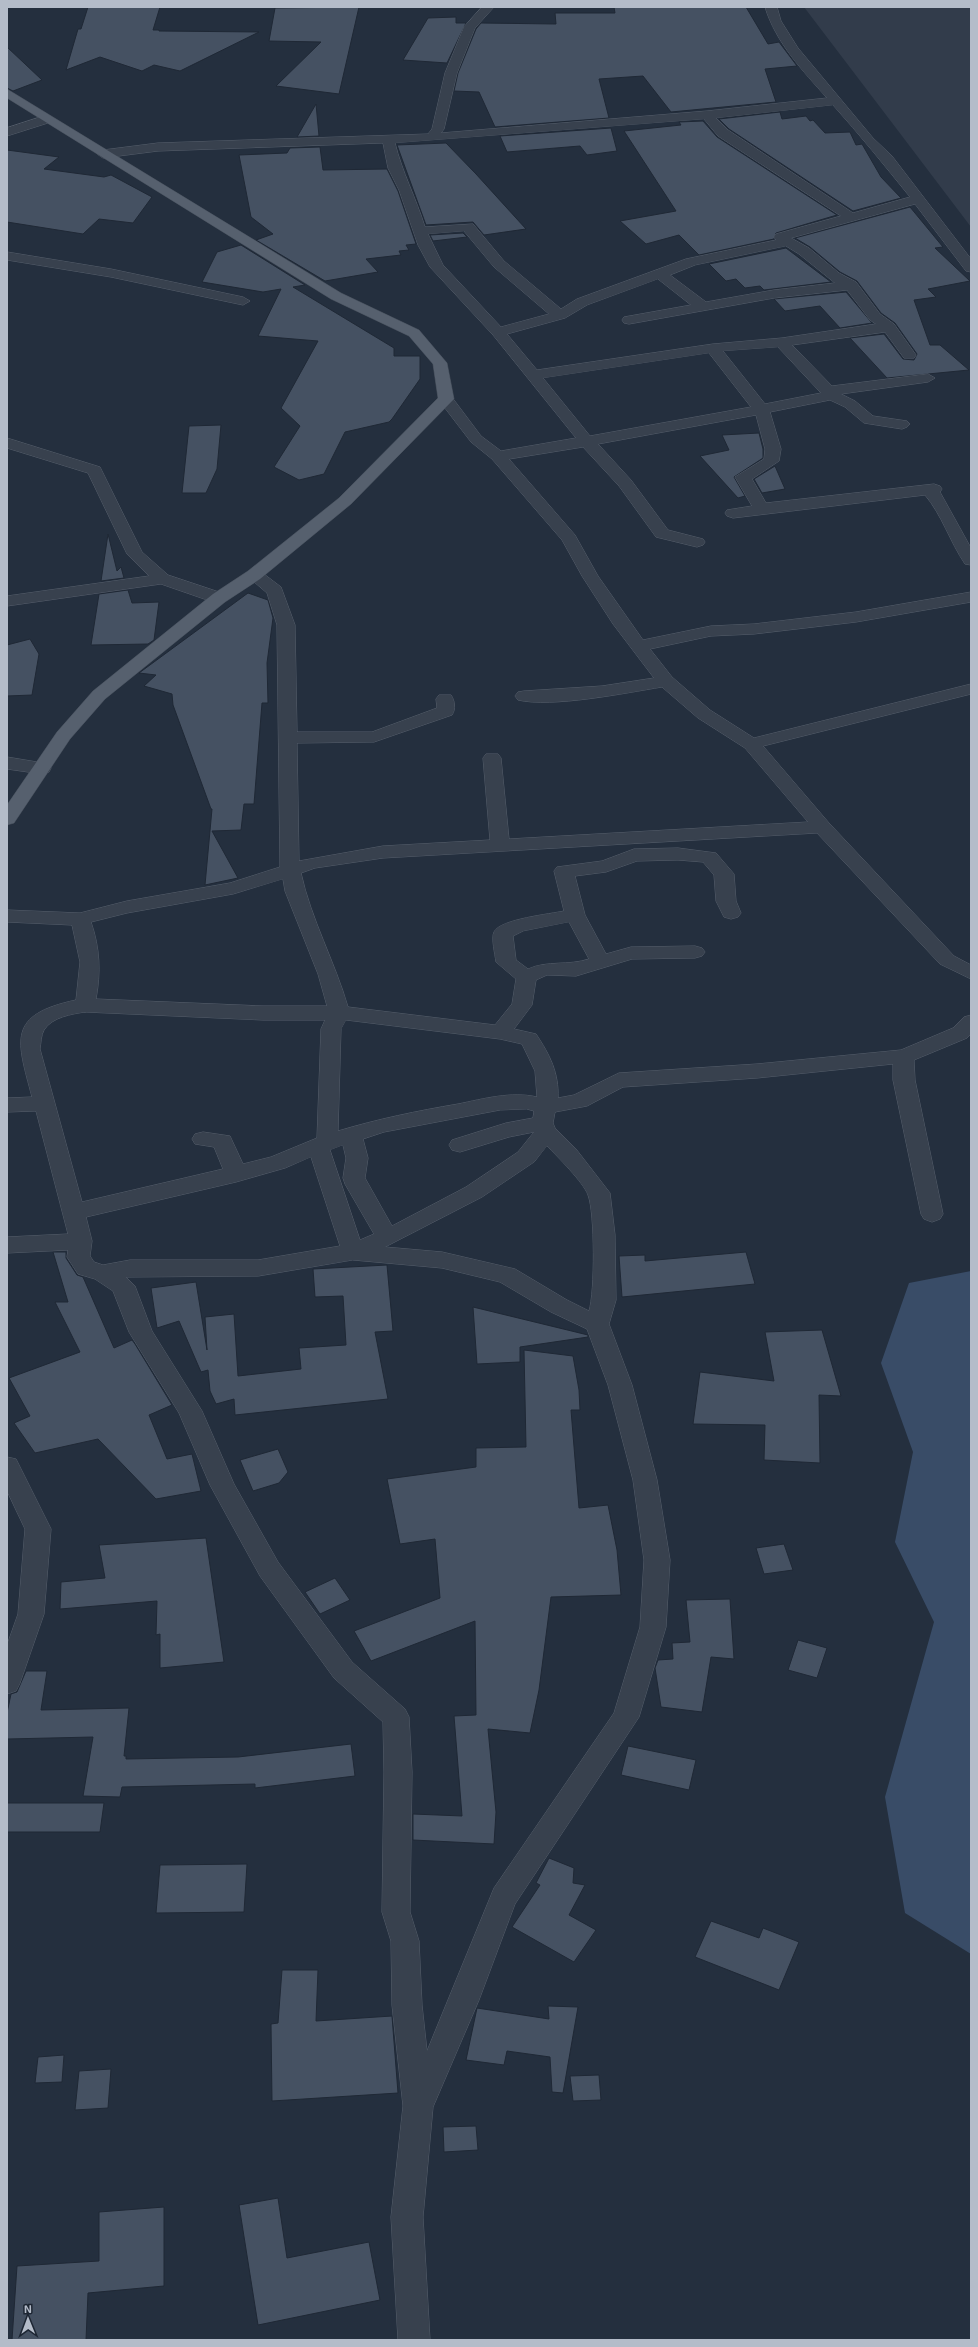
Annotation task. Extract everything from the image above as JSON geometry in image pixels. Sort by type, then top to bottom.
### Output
[{"type":"main road","points":[[7,93],[46,119],[336,296],[414,333],[440,363],[446,399],[345,501],[254,575],[219,598],[99,695],[64,736],[7,819]]},
{"type":"street","points":[[432,138],[438,128],[451,73],[470,27],[488,7]]},
{"type":"street","points":[[771,7],[773,19],[806,66],[919,199],[971,268]]},
{"type":"street","points":[[103,154],[158,147],[432,138],[707,115],[835,101]]},
{"type":"street","points":[[707,115],[723,133],[852,218]]},
{"type":"street","points":[[8,130],[46,119]]},
{"type":"street","points":[[388,139],[395,168],[406,190],[425,245],[437,267],[498,332],[535,375],[588,442],[625,483],[662,534],[696,542]]},
{"type":"street","points":[[909,355],[888,327],[875,317],[851,285],[838,281],[830,271],[797,245],[787,242],[781,237],[919,199]]},
{"type":"street","points":[[421,231],[468,227],[476,239],[526,291],[560,315]]},
{"type":"street","points":[[498,332],[560,315],[582,302],[691,262],[787,242]]},
{"type":"street","points":[[7,256],[112,273],[243,301]]},
{"type":"street","points":[[660,274],[702,306]]},
{"type":"street","points":[[629,320],[774,294],[851,285]]},
{"type":"street","points":[[535,375],[713,348],[782,342],[888,327]]},
{"type":"street","points":[[782,342],[805,368],[831,393],[850,404],[869,420],[902,424]]},
{"type":"street","points":[[713,348],[762,410],[773,450],[771,461],[743,477],[762,508]]},
{"type":"street","points":[[498,456],[588,442],[762,410],[831,393],[928,378]]},
{"type":"street","points":[[446,399],[476,439],[498,456],[569,538],[590,576],[638,646],[666,681],[704,714],[751,744],[822,827],[947,960],[971,973]]},
{"type":"street","points":[[7,443],[94,470],[135,554],[162,579],[219,598]]},
{"type":"street","points":[[733,513],[870,495],[932,490],[939,501],[959,544],[971,560]]},
{"type":"street","points":[[254,575],[275,591],[286,625],[290,868],[296,891],[328,974],[339,1013],[331,1029],[327,1116],[323,1144],[353,1252]]},
{"type":"street","points":[[7,601],[162,579]]},
{"type":"street","points":[[638,646],[711,631],[754,629],[856,617],[971,597]]},
{"type":"street","points":[[524,696],[549,696],[602,691],[666,681]]},
{"type":"street","points":[[751,744],[971,689]]},
{"type":"street","points":[[288,738],[374,737],[446,711],[445,699]]},
{"type":"street","points":[[492,758],[500,844]]},
{"type":"street","points":[[7,763],[42,768]]},
{"type":"street","points":[[7,916],[80,919],[127,907],[233,888],[290,868],[383,852],[500,844],[822,827]]},
{"type":"street","points":[[600,961],[575,915],[564,871],[606,866],[634,855],[678,854],[709,857],[724,874],[726,901],[731,913]]},
{"type":"street","points":[[526,977],[506,962],[503,933],[518,926],[575,915]]},
{"type":"street","points":[[80,919],[88,939],[92,972],[85,1005]]},
{"type":"street","points":[[526,977],[544,969],[576,970],[600,961],[631,953],[695,952]]},
{"type":"street","points":[[500,1032],[522,1004],[526,977]]},
{"type":"street","points":[[103,1273],[130,1268],[258,1268],[353,1252],[387,1237],[474,1192],[526,1157],[545,1121],[550,1090],[542,1059],[529,1039],[500,1032],[339,1013],[255,1013],[85,1005],[56,1011],[33,1030],[30,1049],[81,1241],[78,1256],[86,1268],[103,1273],[123,1286],[141,1332],[190,1411],[222,1485],[269,1569],[343,1670],[396,1717],[398,1772],[396,1912],[405,1941],[408,2005],[418,2107],[407,2216],[414,2340]]},
{"type":"street","points":[[460,1145],[506,1130],[545,1121],[619,1080],[757,1071],[904,1056],[960,1033],[971,1022]]},
{"type":"street","points":[[904,1056],[904,1080],[932,1214]]},
{"type":"street","points":[[74,1212],[277,1163],[323,1144],[382,1125],[500,1103],[527,1102],[545,1121],[568,1154],[599,1193],[604,1235],[604,1300],[596,1324],[620,1385],[645,1480],[657,1560],[653,1627],[626,1717],[504,1897],[482,1950],[464,2000],[418,2107]]},
{"type":"street","points":[[7,1106],[44,1103]]},
{"type":"street","points":[[351,1135],[358,1158],[354,1178],[356,1184],[387,1237]]},
{"type":"street","points":[[203,1139],[222,1141],[236,1174]]},
{"type":"street","points":[[7,1245],[81,1241]]},
{"type":"street","points":[[353,1252],[442,1260],[507,1275],[559,1306],[596,1324]]},
{"type":"street","points":[[7,1466],[38,1529],[31,1614],[7,1683]]},
{"type":"shaded area","points":[[804,7],[971,7],[971,227],[899,132]]},
{"type":"water","points":[[971,1271],[971,1954],[905,1913],[885,1797],[934,1622],[895,1542],[913,1452],[881,1363],[909,1283]]},
{"type":"building","points":[[88,7],[160,7],[153,30],[159,31],[259,32],[180,71],[154,65],[142,71],[100,57],[66,70],[78,29],[81,29]]},
{"type":"building","points":[[359,7],[339,94],[276,86],[321,42],[269,41],[275,8]]},
{"type":"building","points":[[614,7],[746,7],[768,44],[779,42],[797,66],[765,69],[776,102],[671,112],[643,76],[599,79],[609,118],[495,127],[479,92],[454,91],[458,73],[476,29],[481,23],[556,24],[555,13],[615,13]]},
{"type":"building","points":[[456,17],[456,23],[466,23],[447,63],[403,60],[428,18]]},
{"type":"building","points":[[7,47],[42,80],[13,91],[7,88]]},
{"type":"building","points":[[316,104],[319,136],[297,137]]},
{"type":"building","points":[[780,112],[782,119],[806,116],[810,121],[813,120],[825,133],[850,132],[856,145],[862,144],[881,177],[901,198],[853,211],[729,129],[719,119]]},
{"type":"building","points":[[703,121],[717,137],[837,215],[776,233],[774,239],[699,255],[679,235],[646,244],[620,221],[676,211],[624,131],[681,125],[679,122]]},
{"type":"building","points":[[611,128],[617,151],[587,155],[580,146],[507,152],[500,136]]},
{"type":"building","points":[[446,143],[526,229],[484,235],[473,222],[426,225],[397,145]]},
{"type":"building","points":[[320,147],[323,170],[387,169],[398,191],[416,244],[406,245],[409,250],[399,251],[401,255],[366,259],[378,272],[325,281],[256,240],[273,234],[251,217],[239,155],[287,153],[290,148]]},
{"type":"building","points":[[7,150],[59,157],[44,169],[104,177],[111,175],[152,197],[133,223],[99,219],[83,234],[7,222]]},
{"type":"building","points":[[910,207],[943,247],[935,248],[970,281],[928,289],[936,297],[914,300],[930,345],[940,345],[969,370],[887,378],[850,338],[884,334],[903,359],[914,360],[917,354],[895,323],[881,313],[857,281],[840,272],[810,247],[795,238]]},
{"type":"building","points":[[463,233],[467,237],[433,241],[430,235]]},
{"type":"building","points":[[241,245],[305,285],[293,287],[394,348],[394,356],[420,356],[420,379],[392,419],[389,422],[345,432],[324,474],[299,480],[274,467],[300,426],[281,408],[318,341],[258,336],[281,289],[263,292],[202,282],[217,252]]},
{"type":"building","points":[[786,248],[831,282],[764,290],[760,286],[745,288],[736,279],[726,281],[709,264]]},
{"type":"building","points":[[846,292],[872,323],[840,328],[820,306],[785,311],[774,299]]},
{"type":"building","points":[[221,425],[217,469],[206,493],[182,493],[189,426]]},
{"type":"building","points":[[759,433],[763,449],[763,458],[734,477],[745,496],[738,498],[700,456],[729,450],[722,435]]},
{"type":"building","points":[[775,466],[785,489],[762,493],[754,479]]},
{"type":"building","points":[[108,534],[117,571],[121,567],[124,578],[101,581]]},
{"type":"building","points":[[128,590],[132,603],[159,602],[154,640],[148,644],[91,645],[99,594]]},
{"type":"building","points":[[248,593],[268,600],[273,618],[267,663],[268,703],[262,703],[254,804],[244,804],[241,830],[212,831],[238,878],[205,885],[212,809],[173,705],[172,694],[144,686],[156,675],[139,673]]},
{"type":"building","points":[[30,639],[39,654],[32,695],[7,696],[7,645]]},
{"type":"building","points":[[53,1252],[66,1252],[66,1258],[77,1275],[83,1277],[114,1348],[132,1340],[135,1344],[172,1405],[149,1415],[167,1459],[192,1454],[201,1491],[156,1499],[98,1439],[35,1453],[14,1423],[30,1416],[9,1378],[80,1352],[55,1302],[68,1302]]},
{"type":"building","points":[[746,1252],[755,1284],[622,1297],[619,1256],[645,1255],[645,1261]]},
{"type":"building","points":[[387,1265],[393,1331],[375,1332],[388,1399],[235,1415],[234,1399],[216,1404],[210,1391],[208,1370],[201,1372],[179,1321],[157,1328],[151,1288],[196,1282],[207,1350],[205,1317],[234,1314],[238,1376],[301,1369],[299,1348],[346,1345],[343,1296],[315,1297],[313,1269]]},
{"type":"building","points":[[473,1307],[588,1335],[588,1337],[520,1347],[520,1362],[477,1364]]},
{"type":"building","points":[[822,1330],[841,1396],[819,1395],[820,1463],[764,1460],[765,1425],[693,1424],[700,1372],[774,1381],[765,1332]]},
{"type":"building","points":[[524,1350],[573,1356],[579,1390],[580,1410],[571,1410],[579,1508],[608,1505],[617,1550],[621,1595],[551,1597],[539,1690],[530,1733],[488,1729],[496,1812],[494,1844],[413,1840],[413,1814],[462,1816],[454,1716],[476,1715],[475,1621],[371,1661],[354,1631],[440,1598],[435,1539],[400,1544],[387,1479],[476,1467],[476,1448],[526,1447]]},
{"type":"building","points":[[278,1449],[288,1472],[279,1483],[253,1491],[240,1460]]},
{"type":"building","points":[[206,1538],[224,1662],[160,1668],[160,1634],[156,1635],[157,1601],[60,1609],[61,1582],[105,1578],[99,1545]]},
{"type":"building","points":[[784,1544],[793,1570],[764,1574],[756,1548]]},
{"type":"building","points":[[335,1578],[350,1600],[320,1614],[305,1592]]},
{"type":"building","points":[[730,1599],[734,1659],[711,1657],[702,1712],[661,1707],[655,1668],[658,1660],[673,1659],[672,1643],[690,1642],[686,1600]]},
{"type":"building","points":[[798,1640],[827,1648],[817,1678],[788,1670]]},
{"type":"building","points":[[26,1671],[47,1671],[41,1710],[129,1708],[124,1756],[126,1756],[126,1759],[238,1757],[351,1744],[355,1776],[255,1788],[255,1784],[122,1787],[120,1797],[83,1796],[93,1737],[7,1739],[7,1713],[11,1694],[17,1692]]},
{"type":"building","points":[[628,1746],[696,1760],[689,1790],[621,1775]]},
{"type":"building","points":[[7,1803],[104,1803],[100,1832],[7,1832]]},
{"type":"building","points":[[549,1858],[574,1868],[573,1883],[585,1885],[569,1915],[596,1930],[574,1962],[512,1927],[540,1885],[536,1883]]},
{"type":"building","points":[[247,1864],[244,1912],[156,1913],[160,1865]]},
{"type":"building","points":[[711,1921],[759,1938],[763,1928],[799,1942],[779,1990],[695,1957]]},
{"type":"building","points":[[282,1970],[318,1970],[316,2021],[392,2016],[398,2093],[272,2101],[271,2024],[278,2023]]},
{"type":"building","points":[[548,2006],[578,2007],[563,2093],[552,2092],[550,2057],[507,2051],[504,2065],[466,2060],[477,2008],[549,2019]]},
{"type":"building","points":[[64,2055],[62,2082],[35,2083],[38,2057]]},
{"type":"building","points":[[111,2069],[108,2108],[75,2110],[79,2071]]},
{"type":"building","points":[[599,2075],[601,2100],[573,2101],[570,2076]]},
{"type":"building","points":[[476,2126],[478,2150],[444,2152],[443,2127]]},
{"type":"building","points":[[278,2198],[287,2258],[369,2242],[380,2300],[258,2325],[239,2205]]},
{"type":"building","points":[[164,2207],[164,2286],[88,2293],[86,2340],[12,2340],[17,2266],[99,2261],[99,2212]]}]
